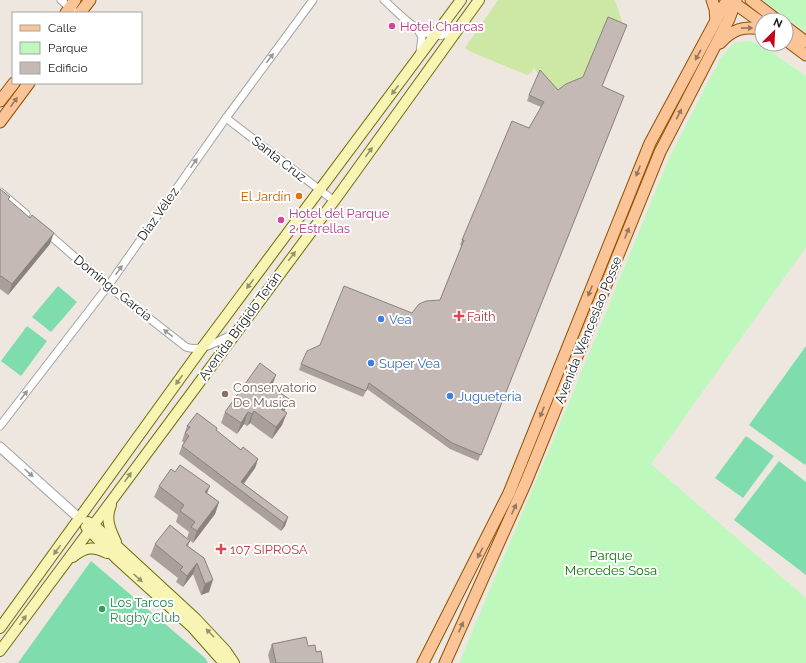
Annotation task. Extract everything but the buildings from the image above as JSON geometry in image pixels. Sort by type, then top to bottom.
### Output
[{"type":"main road","points":[[81,12],[90,0]]},
{"type":"main road","name":"Avenida Brígido Terán","points":[[0,628],[202,348],[461,0]]},
{"type":"main road","name":"Avenida Brígido Terán","points":[[0,651],[236,333],[479,0]]},
{"type":"main road","points":[[712,0],[715,9],[716,21]]},
{"type":"main road","points":[[751,0],[767,12]]},
{"type":"main road","points":[[423,663],[509,493],[650,143],[716,21],[732,1],[754,17]]},
{"type":"main road","name":"Avenida Wenceslao Posse","points":[[445,663],[526,482],[660,152],[712,51],[732,1]]},
{"type":"main road","points":[[712,51],[735,30],[745,27],[754,28]]},
{"type":"main road","points":[[794,33],[806,42]]},
{"type":"main road","points":[[794,46],[806,55]]},
{"type":"main road","points":[[0,101],[13,84]]},
{"type":"main road","points":[[0,122],[28,84]]},
{"type":"main road","points":[[115,496],[109,509],[108,524],[119,548]]},
{"type":"main road","points":[[80,519],[119,548],[202,624],[226,651],[234,663]]},
{"type":"main road","points":[[92,528],[118,559],[192,627],[224,663]]},
{"type":"main road","points":[[61,568],[82,550],[90,548],[98,549],[118,559]]},
{"type":"street","points":[[61,0],[72,8]]},
{"type":"street","name":"Díaz Vélez","points":[[0,426],[108,286],[226,118],[314,0]]},
{"type":"street","points":[[384,0],[427,35],[448,36],[458,29]]},
{"type":"street","points":[[418,29],[422,37],[422,45],[418,59]]},
{"type":"street","name":"Santa Cruz","points":[[226,118],[333,200]]},
{"type":"street","points":[[0,192],[29,217]]},
{"type":"street","name":"Domingo García","points":[[41,228],[108,286],[186,347],[193,349],[202,348]]},
{"type":"street","points":[[202,348],[236,333]]},
{"type":"street","points":[[1,450],[80,519]]},
{"type":"green space","points":[[498,0],[615,0],[625,31],[580,83],[555,96],[534,68],[531,73],[527,75],[465,48]]},
{"type":"green space","points":[[763,0],[806,0],[806,32],[794,23],[794,12],[779,12]]},
{"type":"green space","name":"Parque Mercedes Sosa","points":[[750,41],[754,43],[754,52],[771,52],[806,76],[806,247],[651,464],[806,598],[806,663],[459,663],[568,405],[670,156],[720,59],[734,43]]},
{"type":"green space","points":[[58,286],[77,302],[51,332],[32,317]]},
{"type":"green space","points":[[27,326],[47,341],[21,376],[1,361]]},
{"type":"green space","points":[[806,346],[806,463],[805,465],[749,425]]},
{"type":"green space","points":[[746,436],[774,456],[743,498],[715,478]]},
{"type":"green space","points":[[779,461],[806,482],[806,575],[734,520]]},
{"type":"green space","name":"Los Tarcos Rugby Club","points":[[91,561],[205,658],[208,663],[18,663]]},
{"type":"place","name":"Hotel Charcas","points":[[392,26]]},
{"type":"place","name":"El Jardín","points":[[299,196]]},
{"type":"place","name":"Hotel del Parque 2 Estrellas","points":[[281,220]]},
{"type":"place","name":"Faith","points":[[459,316]]},
{"type":"place","name":"Vea","points":[[381,319]]},
{"type":"place","name":"Super Vea","points":[[371,363]]},
{"type":"place","name":"Conservatorio De Musica","points":[[225,394]]},
{"type":"place","name":"Jugueteria","points":[[450,396]]},
{"type":"place","name":"107 SIPROSA","points":[[221,549]]},
{"type":"place","name":"Los Tarcos Rugby Club","points":[[102,609]]}]
